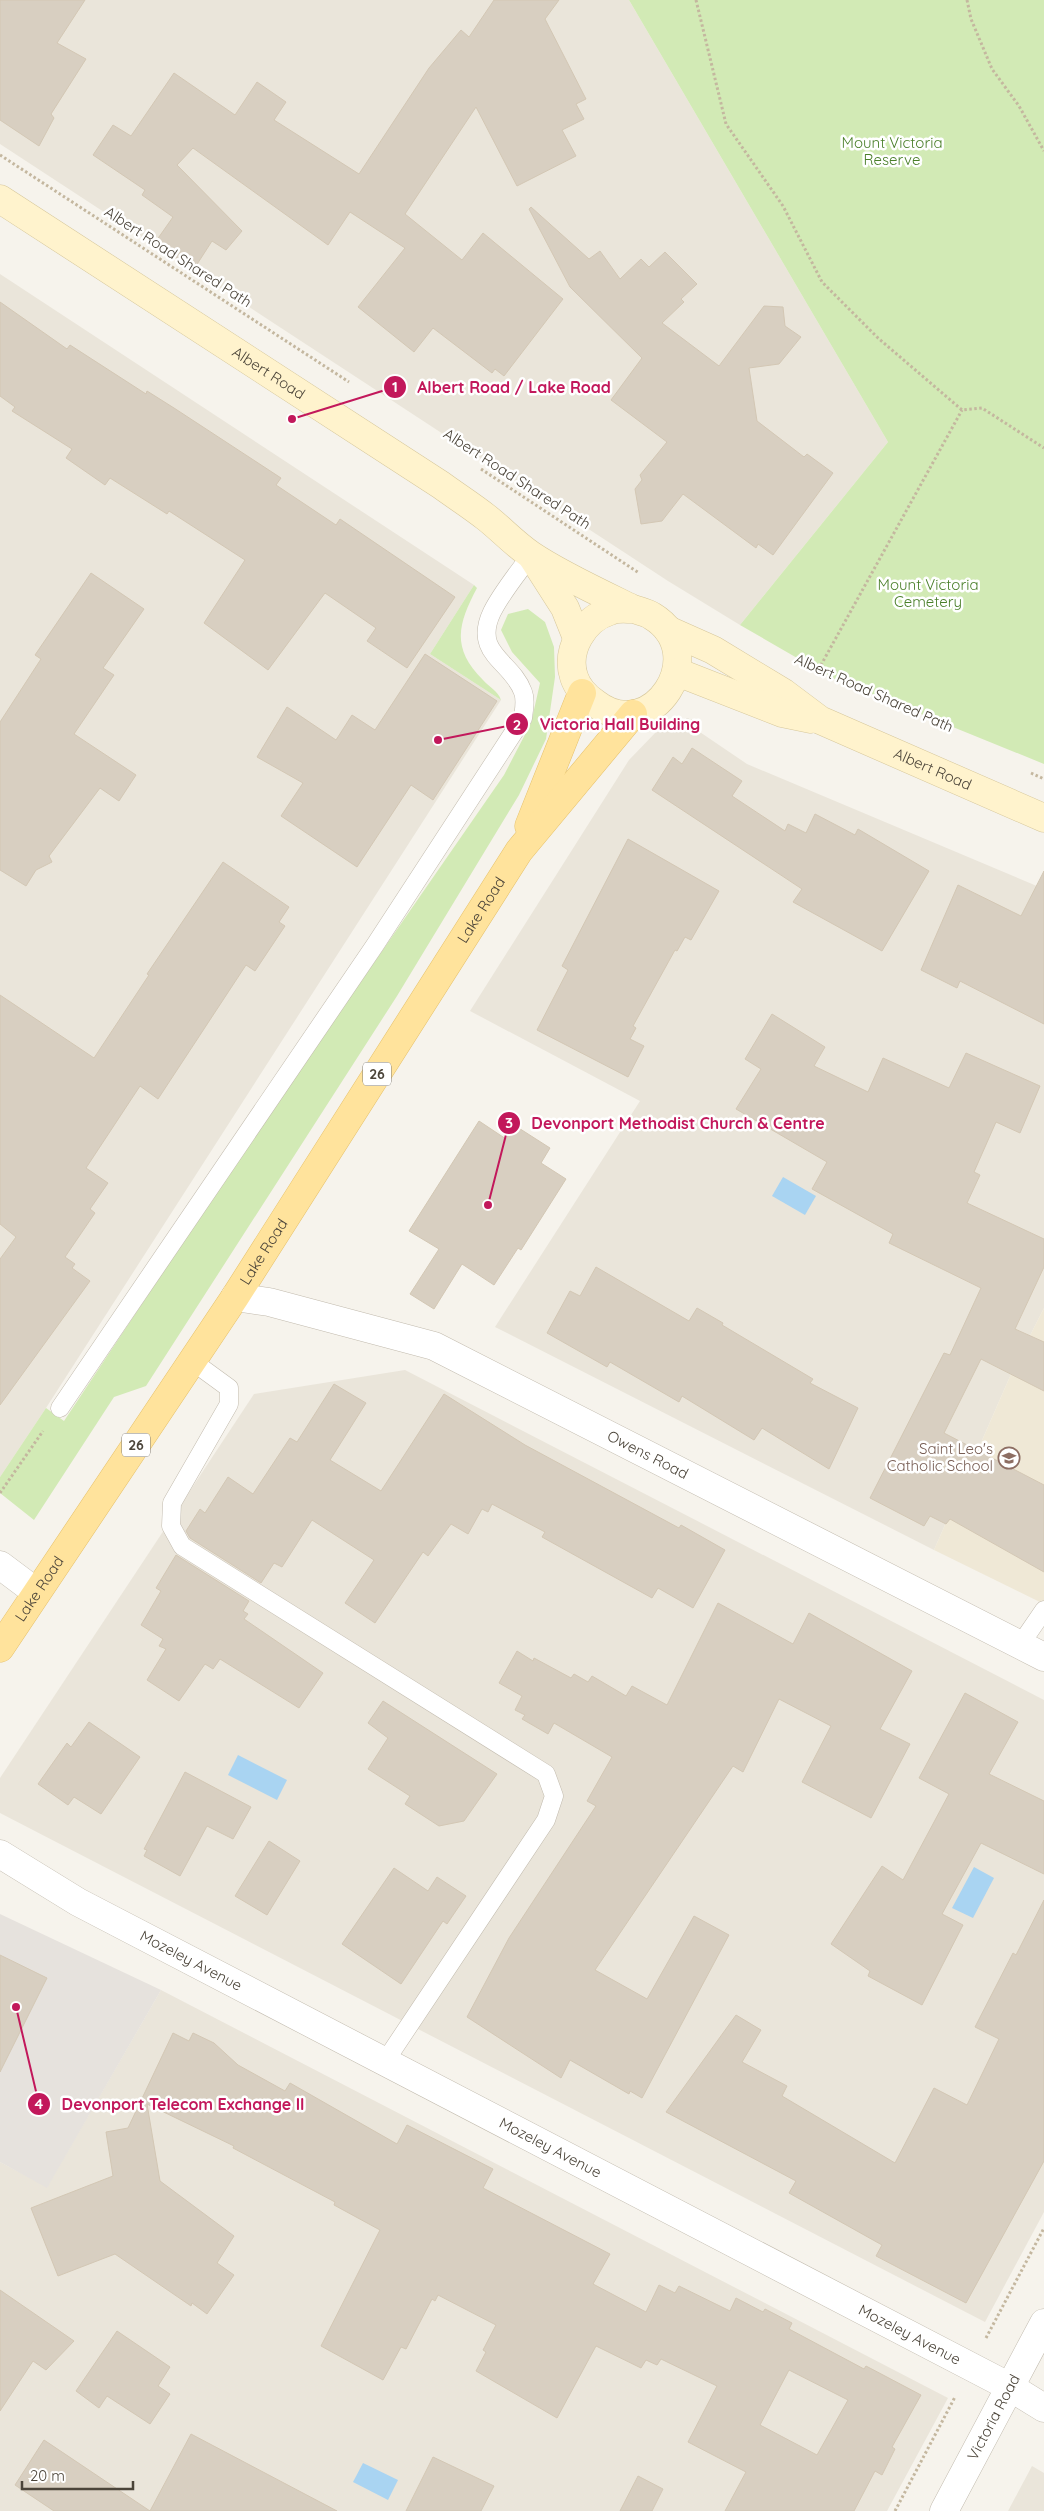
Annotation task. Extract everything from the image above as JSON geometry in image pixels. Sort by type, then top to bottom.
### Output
[{"type":"main road","name":"Albert Road","points":[[0,198],[441,485],[485,517],[531,555],[632,609]]},
{"type":"main road","name":"Albert Road","points":[[531,555],[565,608],[577,638]]},
{"type":"main road","name":"26","points":[[632,609],[652,616],[668,630],[677,650],[677,672],[668,692],[653,707],[633,714],[605,711],[582,693],[573,676],[572,656],[577,638],[590,621],[610,610],[632,609]]},
{"type":"main road","name":"Albert Road","points":[[668,630],[713,650],[784,693],[820,720]]},
{"type":"main road","name":"Albert Road","points":[[677,672],[782,713],[820,720],[1044,818]]},
{"type":"main road","name":"Lake Road","points":[[519,851],[582,693]]},
{"type":"main road","name":"Lake Road","points":[[0,1648],[235,1297],[519,851],[633,714]]},
{"type":"street","name":"Owens Road","points":[[235,1297],[269,1302],[434,1346],[1044,1657]]},
{"type":"street","points":[[0,1565],[36,1592]]},
{"type":"street","name":"Mozeley Avenue","points":[[0,1854],[55,1890],[1010,2387],[1044,2408]]},
{"type":"street","name":"Mozeley Avenue","points":[[0,1878],[55,1890]]},
{"type":"street","name":"Victoria Road","points":[[944,2511],[1044,2323]]},
{"type":"lane","points":[[60,1408],[379,940],[523,718],[523,692],[518,681],[495,657],[487,641],[487,628],[492,612],[531,555]]},
{"type":"lane","points":[[192,1361],[229,1388],[229,1404],[172,1503],[171,1526],[182,1546],[546,1774],[554,1796],[546,1820],[384,2062]]},
{"type":"lane","points":[[1020,1645],[1044,1610]]},
{"type":"path","points":[[696,0],[726,124],[783,206],[822,282],[878,338],[962,410],[982,408],[1044,448]]},
{"type":"path","points":[[966,0],[971,18],[992,69],[1019,106],[1044,151]]},
{"type":"path","name":"Albert Road Shared Path","points":[[0,155],[354,386]]},
{"type":"path","points":[[812,680],[962,410]]},
{"type":"path","name":"Albert Road Shared Path","points":[[478,467],[645,577]]},
{"type":"path","points":[[678,720],[695,721]]},
{"type":"path","points":[[1026,771],[1044,779]]},
{"type":"path","points":[[0,1492],[60,1408]]},
{"type":"path","points":[[984,2342],[1044,2228]]},
{"type":"path","points":[[894,2511],[959,2390]]},
{"type":"shaded area","points":[[0,0],[629,0],[888,442],[740,625],[668,581],[0,144]]},
{"type":"shaded area","points":[[0,274],[474,585],[430,654],[501,700],[0,1477]]},
{"type":"shaded area","points":[[688,724],[747,764],[1044,889],[1044,1308],[1015,1365],[934,1550],[495,1327],[640,1101],[470,1011],[629,760],[657,731]]},
{"type":"shaded area","name":"Saint Leo's Catholic School","points":[[1044,1308],[1044,1604],[934,1550],[1015,1365]]},
{"type":"shaded area","points":[[405,1370],[1044,1700],[1044,2212],[985,2322],[0,1813],[0,1778],[254,1394]]},
{"type":"shaded area","points":[[0,1914],[161,1990],[47,2188],[0,2162]]},
{"type":"shaded area","points":[[161,1990],[948,2398],[887,2511],[0,2511],[0,2162],[47,2187]]},
{"type":"shaded area","points":[[1032,2466],[1044,2473],[1044,2511],[1008,2511]]},
{"type":"green space","name":"Mount Victoria Reserve","points":[[629,0],[1044,0],[1044,764],[830,677],[740,625],[888,442]]},
{"type":"green space","points":[[474,585],[477,588],[462,624],[462,646],[473,668],[496,692],[501,700],[430,654]]},
{"type":"green space","points":[[528,609],[545,622],[554,647],[555,677],[546,739],[519,795],[397,996],[146,1386],[114,1397],[34,1520],[0,1493],[0,1477],[46,1408],[64,1421],[247,1146],[504,775],[531,723],[540,683],[512,652],[501,630],[508,614]]},
{"type":"water","points":[[783,1177],[816,1196],[805,1215],[772,1196]]},
{"type":"water","points":[[238,1755],[287,1780],[277,1800],[228,1775]]},
{"type":"water","points":[[974,1867],[994,1878],[973,1918],[952,1908]]},
{"type":"water","points":[[363,2463],[398,2480],[388,2500],[353,2482]]},
{"type":"building","points":[[0,0],[85,0],[57,43],[86,59],[51,114],[54,118],[39,146],[0,120]]},
{"type":"building","points":[[494,0],[559,0],[545,19],[586,99],[576,104],[584,119],[562,130],[576,156],[517,186],[476,107],[405,214],[462,260],[483,233],[563,299],[504,376],[495,369],[492,373],[433,328],[414,352],[358,307],[405,248],[350,212],[328,245],[193,148],[177,165],[242,231],[226,250],[212,241],[194,269],[154,244],[173,217],[142,195],[145,190],[93,155],[113,125],[131,136],[174,73],[235,115],[257,82],[286,102],[274,120],[359,174],[429,68],[461,30],[469,37]]},
{"type":"building","points":[[531,207],[589,259],[600,251],[620,279],[641,259],[649,267],[665,252],[697,284],[681,299],[684,302],[662,323],[719,366],[764,306],[783,307],[785,326],[801,337],[779,364],[749,368],[757,421],[804,457],[807,454],[833,473],[773,555],[758,544],[756,548],[683,494],[662,521],[641,524],[635,489],[642,480],[640,475],[667,442],[611,400],[642,358],[570,287],[529,209]]},
{"type":"building","points":[[0,302],[67,349],[70,345],[146,394],[147,391],[174,408],[281,478],[276,485],[336,525],[340,519],[455,597],[407,668],[367,641],[376,628],[325,593],[268,670],[204,623],[245,560],[169,511],[167,514],[110,478],[105,485],[66,458],[72,449],[12,411],[15,407],[0,396]]},
{"type":"building","points":[[91,573],[144,609],[103,668],[114,675],[74,734],[136,775],[119,801],[100,788],[49,856],[52,862],[36,870],[26,886],[0,870],[0,722],[41,659],[35,655]]},
{"type":"building","points":[[425,654],[497,701],[433,800],[411,785],[357,867],[281,816],[303,783],[257,757],[287,707],[336,740],[352,715],[375,730]]},
{"type":"building","points":[[692,748],[742,781],[732,796],[785,831],[788,824],[806,833],[815,814],[855,835],[858,829],[929,871],[882,951],[793,902],[802,889],[652,790],[673,757],[682,764]]},
{"type":"building","points":[[628,839],[719,891],[691,940],[685,937],[677,951],[675,950],[633,1026],[636,1028],[630,1039],[644,1046],[628,1077],[537,1030],[568,970],[562,966]]},
{"type":"building","points":[[223,862],[289,907],[279,922],[285,926],[255,971],[246,965],[158,1099],[140,1086],[86,1168],[108,1183],[90,1209],[95,1213],[65,1257],[75,1264],[72,1268],[90,1281],[0,1405],[0,1259],[16,1237],[0,1224],[0,995],[94,1058],[149,975],[147,974]]},
{"type":"building","points":[[1044,871],[1044,1024],[960,981],[957,988],[921,970],[958,885],[1021,916]]},
{"type":"building","points":[[772,1014],[825,1047],[814,1066],[868,1092],[883,1058],[949,1088],[966,1053],[1040,1086],[1020,1133],[996,1122],[974,1172],[980,1175],[967,1203],[1044,1239],[1044,1267],[1015,1329],[1044,1342],[1044,1391],[981,1359],[944,1433],[1044,1485],[1044,1572],[950,1519],[946,1524],[930,1516],[924,1526],[870,1498],[944,1353],[950,1355],[981,1288],[889,1243],[893,1234],[812,1189],[827,1162],[736,1109],[761,1069],[745,1059]]},
{"type":"building","points":[[479,1121],[506,1139],[514,1125],[550,1148],[541,1163],[566,1179],[521,1250],[518,1248],[494,1285],[462,1264],[434,1309],[410,1294],[439,1249],[409,1231]]},
{"type":"building","points":[[596,1267],[689,1321],[697,1308],[813,1379],[810,1383],[858,1408],[829,1469],[762,1428],[754,1440],[682,1396],[679,1402],[610,1362],[607,1367],[547,1333],[570,1291],[580,1296]]},
{"type":"building","points":[[334,1384],[366,1403],[330,1460],[381,1491],[444,1394],[525,1445],[679,1528],[681,1525],[725,1550],[693,1608],[658,1588],[652,1598],[542,1537],[545,1532],[492,1504],[488,1512],[482,1509],[468,1534],[451,1524],[428,1556],[423,1552],[375,1623],[345,1603],[374,1560],[312,1520],[282,1567],[274,1563],[261,1583],[190,1538],[186,1531],[200,1509],[205,1513],[228,1477],[253,1494],[290,1438],[297,1442]]},
{"type":"building","points":[[176,1555],[249,1601],[243,1611],[248,1614],[244,1619],[323,1673],[299,1708],[220,1659],[213,1669],[205,1664],[179,1701],[147,1680],[166,1649],[159,1646],[163,1639],[141,1625],[161,1591],[156,1588]]},
{"type":"building","points":[[718,1603],[793,1644],[809,1613],[912,1671],[880,1729],[910,1744],[871,1818],[802,1782],[831,1726],[779,1699],[743,1772],[733,1766],[595,1970],[647,1999],[694,1916],[729,1935],[642,2098],[630,2091],[629,2094],[570,2060],[561,2078],[467,2017],[509,1938],[596,1806],[587,1801],[612,1757],[554,1723],[548,1734],[522,1719],[525,1715],[515,1710],[522,1696],[499,1683],[517,1651],[533,1661],[534,1658],[571,1678],[574,1674],[588,1682],[592,1676],[626,1696],[632,1686],[667,1705]]},
{"type":"building","points":[[965,1693],[1018,1722],[989,1774],[1044,1801],[1044,1874],[981,1843],[942,1914],[963,1925],[922,2005],[868,1976],[870,1971],[831,1944],[882,1866],[903,1880],[949,1794],[919,1778]]},
{"type":"building","points":[[383,1701],[497,1774],[464,1821],[439,1826],[405,1804],[410,1796],[368,1769],[388,1738],[368,1723]]},
{"type":"building","points":[[89,1722],[140,1757],[101,1814],[74,1797],[68,1805],[38,1784],[67,1743],[71,1747]]},
{"type":"building","points":[[185,1772],[251,1807],[233,1839],[207,1826],[180,1876],[144,1856],[147,1850],[144,1849]]},
{"type":"building","points":[[269,1841],[300,1861],[267,1915],[235,1896]]},
{"type":"building","points":[[394,1868],[428,1891],[437,1877],[466,1896],[447,1924],[443,1921],[401,1984],[342,1944]]},
{"type":"building","points":[[1044,1900],[1044,2161],[966,2303],[876,2256],[882,2245],[789,2193],[796,2181],[666,2112],[736,2015],[761,2030],[742,2062],[787,2086],[782,2096],[895,2163],[934,2088],[967,2105],[999,2039],[975,2027],[1013,1953],[1016,1955]]},
{"type":"building","points":[[0,1955],[47,1978],[0,2072]]},
{"type":"building","points":[[173,2033],[189,2041],[193,2033],[214,2043],[238,2065],[285,2091],[290,2083],[397,2144],[407,2125],[493,2169],[483,2188],[610,2254],[593,2284],[646,2312],[659,2285],[675,2293],[679,2286],[730,2311],[736,2298],[763,2312],[765,2309],[792,2323],[789,2329],[864,2369],[866,2366],[921,2395],[892,2447],[895,2449],[882,2475],[875,2471],[854,2511],[725,2511],[746,2472],[688,2442],[717,2386],[661,2359],[657,2365],[646,2360],[641,2368],[596,2346],[557,2418],[476,2371],[486,2352],[483,2350],[496,2325],[438,2295],[435,2301],[432,2299],[406,2349],[401,2347],[383,2380],[321,2346],[380,2230],[334,2205],[335,2202],[233,2148],[234,2146],[147,2104],[160,2181],[234,2236],[217,2263],[234,2275],[207,2314],[192,2303],[191,2306],[115,2254],[58,2276],[31,2208],[113,2176],[106,2132],[128,2128]],"holes":[[[789,2370],[848,2400],[817,2455],[760,2425]]]},
{"type":"building","points":[[0,2290],[74,2341],[46,2370],[33,2361],[0,2411]]},
{"type":"building","points":[[117,2331],[170,2367],[158,2386],[170,2394],[150,2424],[107,2396],[99,2408],[76,2391]]},
{"type":"building","points":[[191,2434],[337,2511],[150,2511]]},
{"type":"building","points":[[44,2440],[150,2511],[54,2511],[15,2485]]},
{"type":"building","points":[[433,2457],[494,2486],[481,2511],[406,2511]]},
{"type":"building","points":[[638,2476],[663,2489],[652,2511],[620,2511]]},
{"type":"place","name":"Albert Road / Lake Road","points":[[292,419]]},
{"type":"place","name":"Victoria Hall Building","points":[[438,740]]},
{"type":"place","name":"Devonport Methodist Church & Centre","points":[[488,1205]]},
{"type":"place","name":"Saint Leo's Catholic School","points":[[1009,1458]]},
{"type":"place","name":"Devonport Telecom Exchange II","points":[[16,2007]]},
{"type":"park label","name":"Mount Victoria Cemetery","points":[[928,594]]}]
